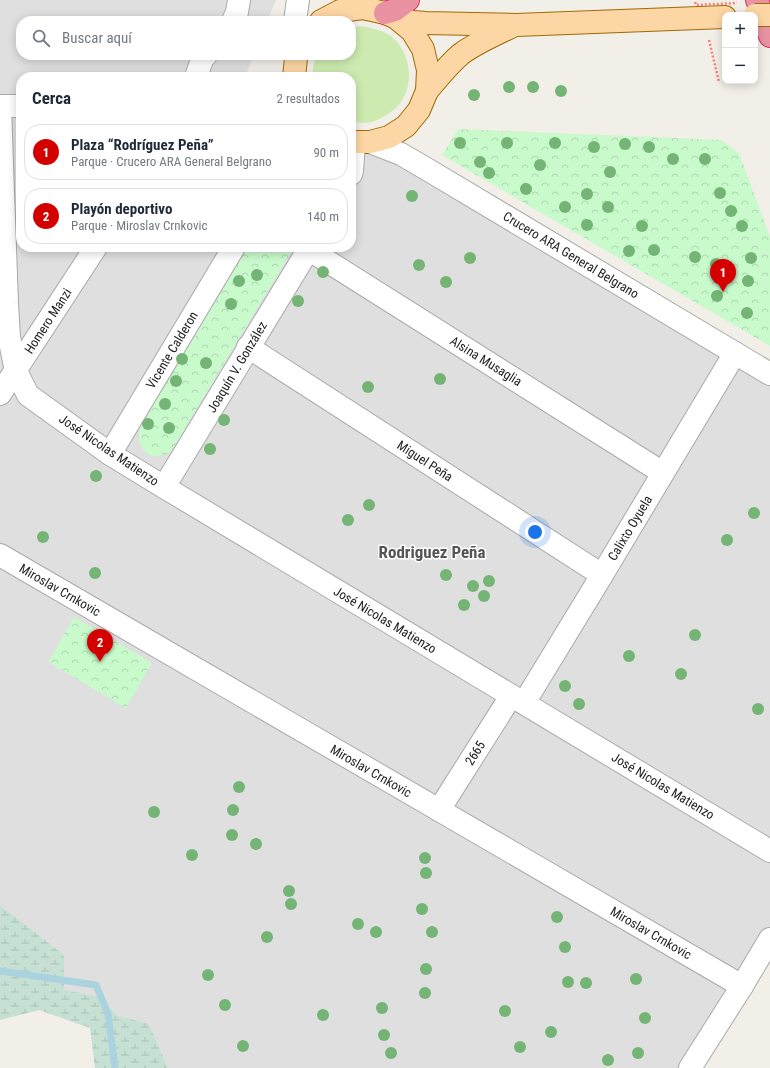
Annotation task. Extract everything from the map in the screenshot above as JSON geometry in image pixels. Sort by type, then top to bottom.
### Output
[{"type":"highway","points":[[390,15],[408,0]]},
{"type":"highway","points":[[744,9],[770,36]]},
{"type":"main road","points":[[330,16],[358,4],[413,22],[426,23],[516,25],[698,10],[744,9],[770,15]]},
{"type":"main road","points":[[390,15],[412,31],[423,49],[428,70],[427,91]]},
{"type":"main road","points":[[358,142],[389,137],[406,126],[419,110],[427,91],[448,66],[473,46],[516,25]]},
{"type":"street","points":[[235,16],[239,0]]},
{"type":"street","points":[[296,16],[298,0]]},
{"type":"street","points":[[198,72],[202,60]]},
{"type":"street","points":[[0,106],[16,106]]},
{"type":"street","name":"José Nicolas Matienzo","points":[[0,106],[9,336],[16,371],[28,395],[110,454],[770,851]]},
{"type":"street","name":"Crucero ARA General Belgrano","points":[[358,142],[401,154],[770,374]]},
{"type":"street","name":"Homero Manzi","points":[[0,394],[93,252]]},
{"type":"street","name":"Vicente Calderon","points":[[110,454],[231,252]]},
{"type":"street","name":"Joaquín V. González","points":[[164,487],[307,252]]},
{"type":"street","name":"Alsina Musaglia","points":[[315,252],[663,473]]},
{"type":"street","name":"Miguel Peña","points":[[248,347],[602,575]]},
{"type":"street","name":"Calixto Oyuela","points":[[518,699],[602,575],[735,353]]},
{"type":"street","name":"Miroslav Crnkovic","points":[[0,555],[742,986]]},
{"type":"street","name":"2665","points":[[439,810],[518,699]]},
{"type":"street","points":[[690,1068],[770,939]]},
{"type":"path","points":[[698,10],[696,5],[744,9]]},
{"type":"path","points":[[710,42],[720,82]]},
{"type":"shaded area","points":[[0,0],[276,0],[269,16],[16,16],[16,60],[252,60],[247,72],[16,72],[16,252],[356,252],[356,142],[370,142],[770,374],[770,939],[690,1068],[168,1068],[149,1024],[117,1015],[101,997],[63,990],[64,955],[0,905]]},
{"type":"green space","points":[[362,26],[373,28],[391,36],[398,43],[403,52],[409,71],[407,91],[396,108],[381,118],[366,123],[356,122],[356,72],[313,72],[315,60],[356,60],[356,27]]},
{"type":"green space","points":[[458,129],[721,140],[739,153],[770,237],[770,346],[442,155]]},
{"type":"green space","points":[[245,252],[291,252],[169,453],[159,456],[151,456],[144,451],[139,442],[141,426]]},
{"type":"green space","points":[[74,617],[152,663],[126,708],[48,662]]},
{"type":"green space","points":[[0,905],[64,955],[64,990],[101,997],[117,1015],[149,1024],[168,1068],[95,1068],[90,1028],[39,1010],[0,1020]]},
{"type":"waterway","points":[[0,971],[96,985],[108,1014],[115,1068]]},
{"type":"place","name":"Plaza “Rodríguez Peña”","points":[[723,292]]},
{"type":"place","name":"Playón deportivo","points":[[100,662]]},
{"type":"district","name":"Rodriguez Peña","points":[[432,552]]}]
